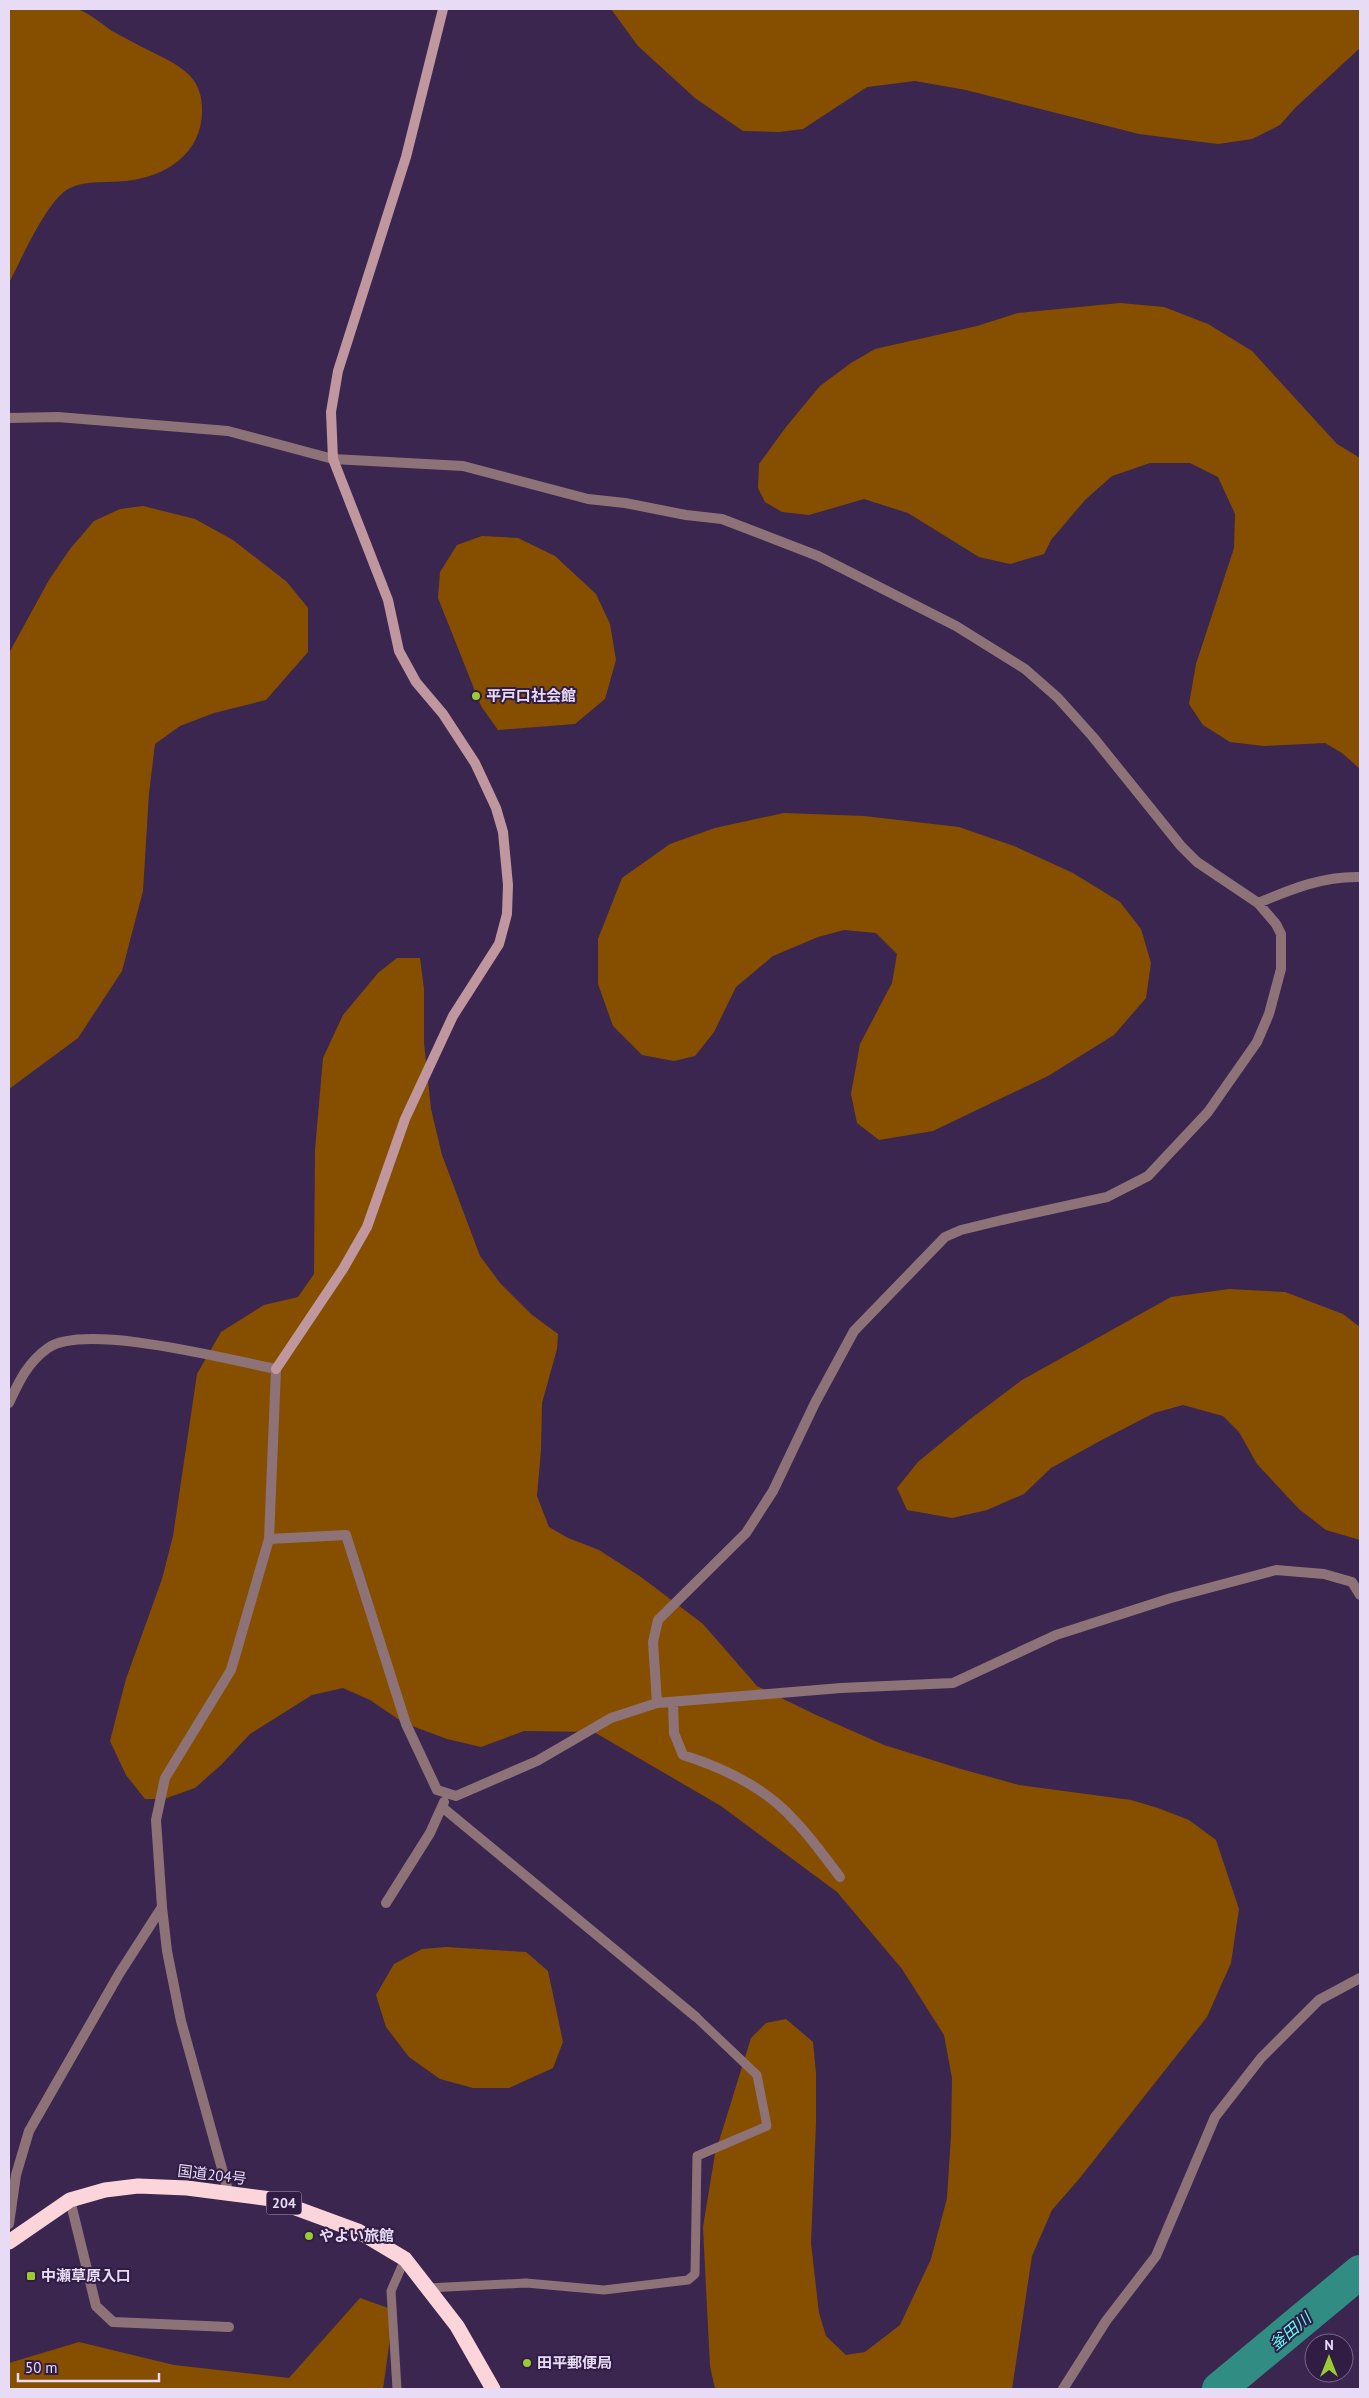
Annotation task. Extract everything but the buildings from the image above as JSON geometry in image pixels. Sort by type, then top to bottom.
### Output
[{"type":"highway","name":"国道204号","points":[[9,2242],[70,2200],[105,2190],[138,2186],[187,2188],[271,2199],[358,2231],[405,2259],[457,2326],[493,2389]]},
{"type":"street","points":[[229,2194],[181,2021],[167,1951],[156,1820],[165,1778],[231,1670],[269,1539],[276,1369],[343,1269],[367,1227],[405,1118],[453,1016],[498,944],[507,914],[508,885],[503,832],[496,808],[476,763],[444,714],[416,682],[399,651],[388,600],[333,458],[331,412],[338,371],[406,157],[443,9]]},
{"type":"street","points":[[9,418],[58,417],[228,431],[333,458],[463,466],[588,500],[625,503],[686,515],[722,519],[818,556],[956,626],[1024,668],[1058,698],[1093,737],[1192,857],[1258,903],[1282,934],[1282,970],[1269,1014],[1257,1042],[1208,1112],[1148,1176],[1107,1197],[961,1230],[945,1237],[854,1331],[815,1403],[773,1491],[746,1533],[658,1620],[653,1642],[657,1703]]},
{"type":"street","points":[[1258,903],[1301,885],[1340,876],[1360,877]]},
{"type":"street","points":[[9,1403],[26,1368],[49,1347],[68,1340],[133,1340],[276,1369]]},
{"type":"street","points":[[269,1539],[346,1535],[406,1724],[437,1790],[456,1796],[537,1761],[611,1718],[657,1703],[842,1688],[954,1683],[1056,1634],[1171,1598],[1276,1570],[1324,1574],[1342,1579],[1352,1582],[1360,1595]]},
{"type":"street","points":[[673,1702],[674,1733],[683,1756],[716,1766],[760,1790],[794,1819],[840,1877]]},
{"type":"street","points":[[386,1903],[430,1833],[446,1794]]},
{"type":"street","points":[[442,1807],[696,2017]]},
{"type":"street","points":[[9,2224],[16,2175],[29,2131],[119,1974],[162,1907]]},
{"type":"street","points":[[1063,2389],[1106,2321],[1156,2256],[1215,2117],[1260,2058],[1319,2000],[1360,1978]]},
{"type":"street","points":[[70,2200],[96,2306],[113,2322],[229,2327]]},
{"type":"lane","points":[[428,2288],[526,2283],[604,2290],[688,2280],[695,2274],[697,2156],[767,2126],[757,2075],[696,2017]]},
{"type":"lane","points":[[397,2389],[391,2291],[405,2259]]},
{"type":"shaded area","points":[[63,7],[77,9],[86,13],[112,31],[166,59],[188,74],[193,79],[200,93],[202,111],[196,140],[179,161],[140,179],[76,185],[61,194],[52,204],[35,231],[9,283],[9,9]]},
{"type":"shaded area","points":[[611,9],[1360,9],[1360,48],[1295,108],[1280,125],[1252,139],[1218,144],[1139,134],[966,90],[915,81],[867,87],[803,129],[779,132],[743,131],[695,98],[638,46]]},
{"type":"shaded area","points":[[1120,303],[1164,307],[1208,324],[1252,351],[1337,444],[1360,458],[1360,769],[1342,753],[1325,743],[1264,746],[1230,742],[1203,725],[1189,704],[1196,664],[1234,548],[1235,514],[1218,477],[1190,463],[1150,463],[1112,476],[1085,500],[1051,540],[1044,554],[1010,564],[979,557],[908,513],[864,499],[809,515],[782,512],[765,502],[758,488],[759,464],[786,427],[820,386],[851,363],[875,349],[977,326],[1018,313]]},
{"type":"shaded area","points":[[143,506],[195,519],[233,540],[287,582],[308,608],[308,652],[266,700],[214,713],[180,726],[155,744],[149,793],[143,891],[122,971],[78,1038],[9,1089],[9,653],[49,580],[70,549],[94,521],[120,509]]},
{"type":"shaded area","points":[[482,536],[518,538],[555,556],[596,594],[610,624],[616,660],[605,699],[575,724],[498,730],[481,706],[438,598],[440,572],[457,545]]},
{"type":"shaded area","points":[[784,813],[864,816],[959,827],[1014,846],[1073,873],[1120,902],[1141,929],[1151,963],[1146,998],[1114,1035],[1048,1076],[933,1131],[879,1140],[857,1123],[851,1094],[860,1044],[892,983],[897,954],[876,933],[844,930],[818,937],[773,956],[736,987],[714,1032],[695,1056],[674,1061],[642,1055],[613,1026],[598,984],[598,939],[622,878],[670,844],[715,828]]},
{"type":"shaded area","points":[[397,958],[420,958],[424,989],[424,1043],[431,1109],[442,1155],[480,1256],[500,1283],[531,1314],[558,1334],[557,1349],[542,1403],[537,1496],[549,1527],[568,1538],[599,1550],[641,1577],[703,1624],[757,1686],[814,1714],[884,1745],[1019,1785],[1131,1800],[1158,1808],[1189,1820],[1216,1840],[1239,1909],[1231,1963],[1207,2017],[1079,2179],[1052,2210],[1032,2256],[1012,2389],[715,2389],[710,2366],[703,2227],[715,2154],[751,2038],[766,2023],[786,2019],[813,2042],[816,2073],[816,2123],[811,2243],[819,2313],[826,2336],[846,2355],[865,2352],[900,2325],[931,2259],[947,2198],[952,2078],[944,2035],[902,1969],[837,1892],[721,1806],[594,1732],[524,1731],[481,1747],[447,1739],[404,1723],[370,1700],[343,1688],[312,1695],[250,1734],[222,1764],[195,1788],[164,1799],[145,1799],[126,1775],[110,1741],[126,1679],[162,1579],[173,1536],[197,1374],[221,1332],[264,1305],[298,1297],[314,1274],[315,1150],[323,1058],[343,1015],[378,973]]},
{"type":"shaded area","points":[[1229,1289],[1285,1292],[1343,1314],[1360,1327],[1360,1540],[1326,1530],[1299,1509],[1257,1464],[1239,1432],[1223,1416],[1183,1405],[1154,1413],[1098,1442],[1051,1468],[1024,1494],[987,1510],[952,1518],[907,1510],[897,1488],[918,1462],[1022,1380],[1171,1297]]},
{"type":"shaded area","points":[[446,1947],[526,1952],[548,1971],[563,2042],[553,2068],[509,2088],[473,2088],[440,2079],[409,2057],[386,2027],[376,1995],[394,1964],[422,1949]]},
{"type":"shaded area","points":[[360,2298],[394,2310],[383,2389],[9,2389],[9,2363],[79,2342],[174,2365],[289,2378]]},
{"type":"waterway","name":"釜田川","points":[[1219,2389],[1360,2272]]},
{"type":"place","name":"平戸口社会館","points":[[476,696]]},
{"type":"place","name":"やよい旅館","points":[[309,2236]]},
{"type":"place","name":"中瀬草原入口","points":[[31,2276]]},
{"type":"place","name":"田平郵便局","points":[[527,2363]]}]
